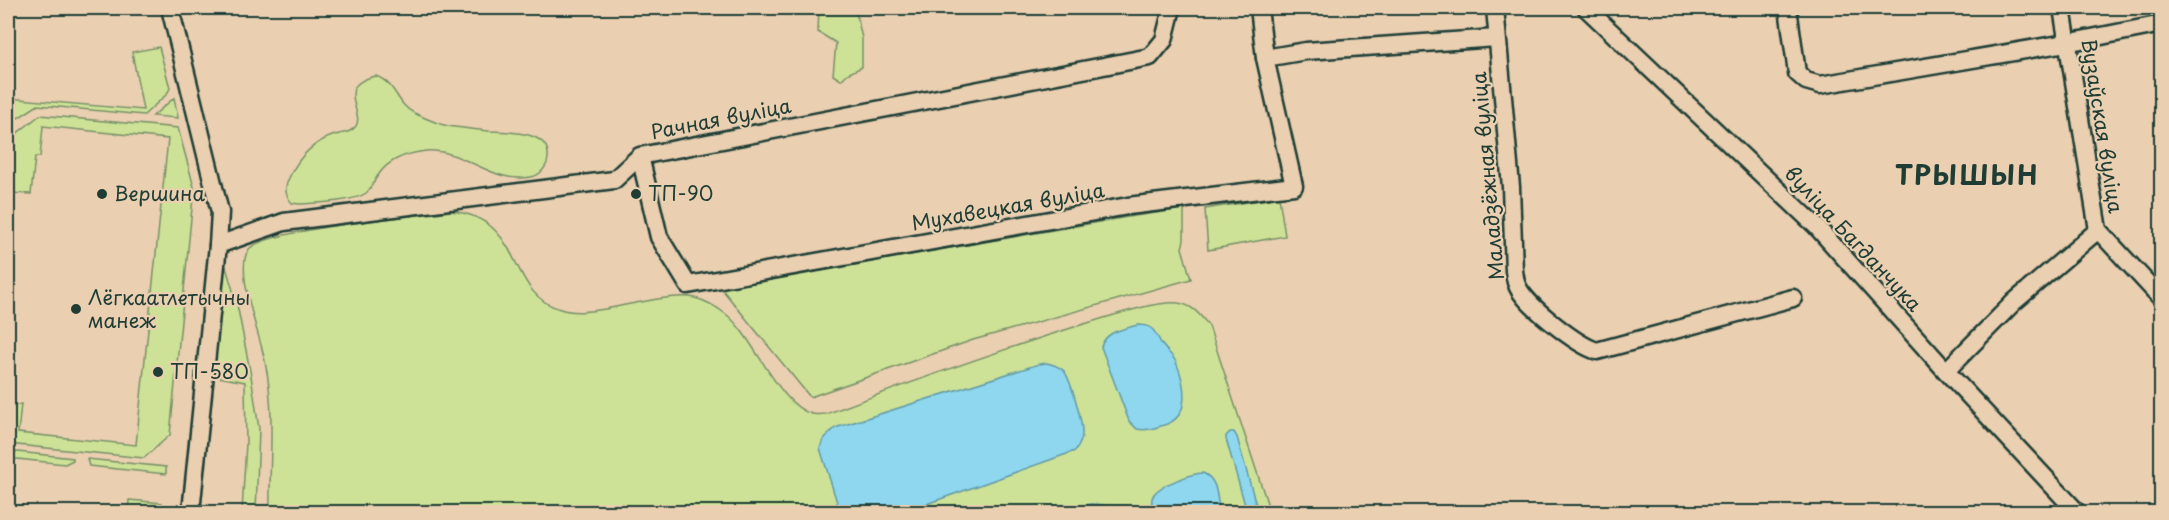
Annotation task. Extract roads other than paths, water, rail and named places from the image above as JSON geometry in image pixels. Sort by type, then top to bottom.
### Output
[{"type":"street","points":[[170,8],[220,212],[191,513]]},
{"type":"street","name":"Рачная вуліца","points":[[218,245],[284,222],[614,180],[640,156],[1150,57],[1164,40],[1172,8]]},
{"type":"street","name":"Мухавецкая вуліца","points":[[640,156],[659,237],[688,285],[1128,206],[1294,186],[1265,58],[1259,8]]},
{"type":"street","name":"Маладзёжная вуліца","points":[[1495,8],[1511,187],[1514,271],[1516,284],[1523,296],[1566,333],[1586,347],[1597,351],[1793,298]]},
{"type":"street","name":"вуліца Багданчука","points":[[1586,8],[1816,226],[2077,513]]},
{"type":"street","points":[[1788,8],[1797,73],[1806,81],[1820,85],[2066,43],[2162,24]]},
{"type":"street","name":"Вузаўская вуліца","points":[[2062,8],[2098,230],[2162,299]]},
{"type":"street","points":[[1265,58],[1306,51],[1497,38]]},
{"type":"street","points":[[1946,371],[2014,302],[2098,230]]},
{"type":"water","points":[[1138,325],[1149,327],[1156,333],[1174,359],[1184,389],[1179,415],[1173,421],[1148,429],[1137,429],[1129,421],[1101,347],[1106,337],[1111,334]]},
{"type":"water","points":[[1047,363],[1064,371],[1073,392],[1082,434],[1075,451],[904,512],[840,512],[820,448],[823,440],[835,428]]},
{"type":"water","points":[[1230,432],[1234,432],[1237,437],[1258,512],[1247,512],[1226,439]]},
{"type":"water","points":[[1203,473],[1212,480],[1220,512],[1154,512],[1152,499],[1157,491],[1177,480]]},
{"type":"water","points":[[1090,504],[1104,505],[1113,512],[1069,512]]},
{"type":"place","name":"Вершина","points":[[102,194]]},
{"type":"place","name":"ТП-90","points":[[636,194]]},
{"type":"place","name":"Лёгкаатлетычны манеж","points":[[76,309]]},
{"type":"place","name":"ТП-580","points":[[158,372]]},
{"type":"district","name":"ТРЫШЫН","points":[[1967,176]]}]
